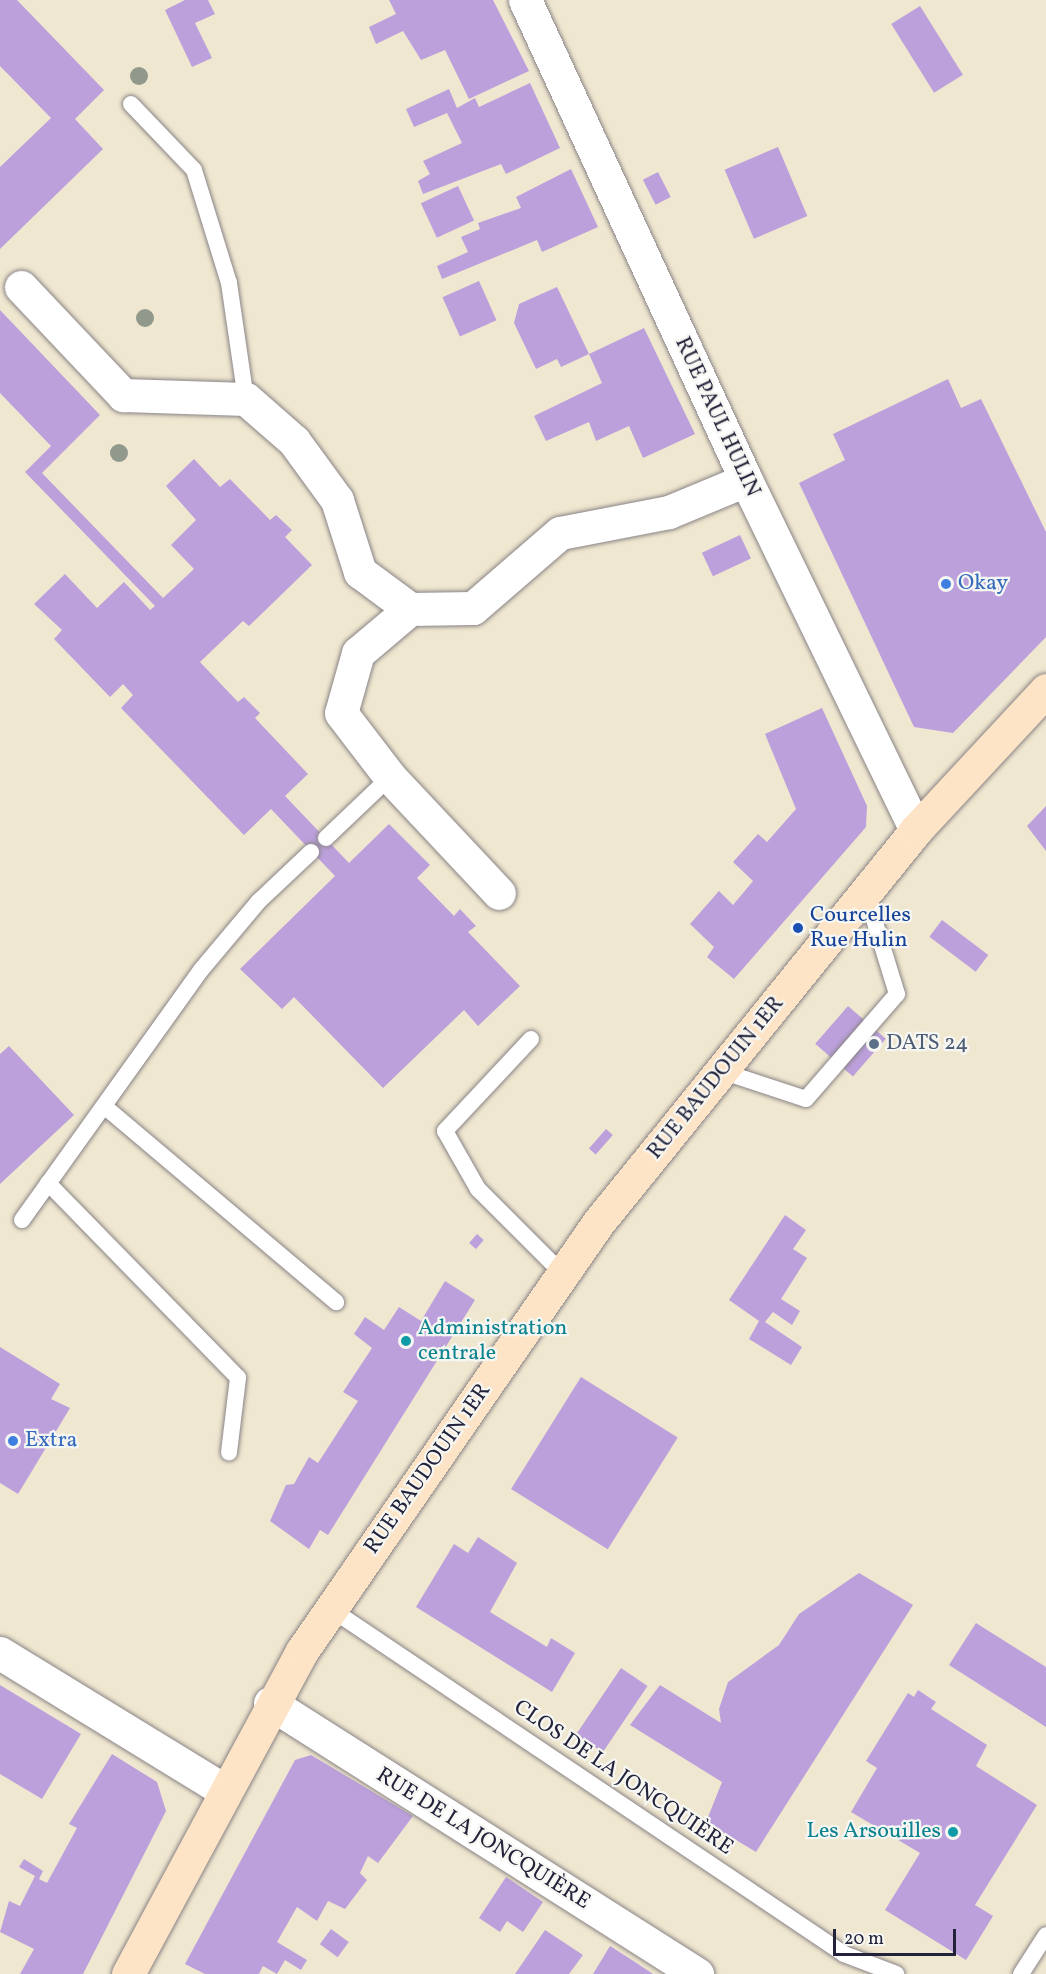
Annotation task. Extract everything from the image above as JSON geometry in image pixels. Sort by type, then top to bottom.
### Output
[{"type":"main road","name":"RUE BAUDOUIN 1ER","points":[[128,1974],[270,1703],[331,1609],[563,1274],[721,1071],[916,830],[1046,690]]},
{"type":"street","name":"RUE PAUL HULIN","points":[[525,0],[746,480],[916,830]]},
{"type":"street","points":[[21,287],[123,395],[246,399],[294,441],[337,500],[360,572],[410,609],[473,608],[560,533],[669,512],[746,480]]},
{"type":"street","points":[[410,609],[358,653],[341,713],[390,777],[499,893]]},
{"type":"street","points":[[0,1653],[224,1790]]},
{"type":"street","name":"RUE DE LA JONCQUIÈRE","points":[[270,1703],[697,1974]]},
{"type":"lane","points":[[131,104],[194,170],[229,283],[246,399]]},
{"type":"lane","points":[[326,838],[390,777]]},
{"type":"lane","points":[[22,1220],[201,970],[258,902],[311,852]]},
{"type":"lane","points":[[721,1071],[806,1099],[897,994],[866,893]]},
{"type":"lane","points":[[531,1039],[445,1131],[478,1190],[563,1274]]},
{"type":"lane","points":[[104,1106],[336,1302]]},
{"type":"lane","points":[[48,1183],[238,1378],[229,1452]]},
{"type":"lane","name":"CLOS DE LA JONCQUIÈRE","points":[[331,1609],[844,1954],[896,1974]]},
{"type":"lane","points":[[1021,1974],[1046,1935]]},
{"type":"building","points":[[0,0],[17,0],[104,90],[75,119],[103,149],[0,249],[0,167],[51,118],[0,66]]},
{"type":"building","points":[[185,0],[208,0],[215,14],[195,23],[212,58],[192,67],[165,10]]},
{"type":"building","points":[[389,0],[493,0],[529,71],[469,99],[445,50],[421,60],[403,31],[376,44],[369,27],[396,14]]},
{"type":"building","points":[[920,6],[963,75],[934,93],[891,24]]},
{"type":"building","points":[[530,83],[560,148],[506,174],[501,164],[423,194],[418,181],[430,174],[423,161],[462,143],[447,113],[414,127],[406,109],[449,89],[457,108],[475,98],[479,107]]},
{"type":"building","points":[[778,147],[807,216],[754,239],[725,170]]},
{"type":"building","points":[[571,169],[598,227],[542,252],[537,240],[442,279],[437,266],[468,252],[461,237],[480,229],[478,223],[521,208],[516,197]]},
{"type":"building","points":[[658,172],[671,197],[656,205],[643,180]]},
{"type":"building","points":[[458,186],[474,220],[437,238],[421,203]]},
{"type":"building","points":[[479,281],[496,320],[460,337],[442,297]]},
{"type":"building","points":[[557,287],[589,354],[561,367],[557,359],[536,369],[514,323],[519,304]]},
{"type":"building","points":[[0,310],[100,415],[42,473],[163,598],[194,569],[171,545],[196,520],[166,486],[194,459],[220,487],[230,479],[270,520],[276,515],[292,530],[285,537],[312,565],[249,626],[243,621],[200,662],[238,702],[244,697],[260,713],[255,718],[308,774],[285,796],[349,863],[389,824],[430,865],[417,878],[454,916],[460,909],[476,926],[468,932],[520,986],[478,1026],[464,1010],[383,1088],[294,997],[282,1009],[240,969],[335,876],[271,809],[244,835],[121,708],[133,695],[123,684],[110,697],[54,639],[62,630],[34,604],[65,574],[97,608],[124,582],[150,610],[155,606],[25,472],[51,446],[0,393]]},
{"type":"building","points":[[644,328],[695,434],[643,458],[629,426],[596,441],[589,422],[546,441],[534,416],[602,383],[589,354]]},
{"type":"building","name":"Okay","points":[[948,379],[961,408],[981,399],[1046,532],[1046,637],[953,733],[914,727],[799,483],[845,460],[833,434]]},
{"type":"building","points":[[740,535],[751,559],[713,576],[702,553]]},
{"type":"building","points":[[822,708],[867,806],[866,827],[734,979],[707,957],[714,947],[690,924],[719,891],[733,905],[753,881],[733,862],[758,834],[767,842],[796,809],[765,734]]},
{"type":"building","points":[[1046,806],[1046,851],[1027,826]]},
{"type":"building","points":[[942,920],[988,955],[976,972],[929,937]]},
{"type":"building","points":[[848,1006],[886,1039],[853,1077],[815,1044]]},
{"type":"building","points":[[9,1046],[74,1115],[0,1184],[0,1054]]},
{"type":"building","points":[[606,1129],[613,1135],[596,1155],[589,1149]]},
{"type":"building","points":[[785,1215],[806,1230],[793,1249],[807,1258],[781,1299],[800,1311],[792,1325],[773,1312],[765,1322],[802,1347],[791,1365],[749,1339],[759,1321],[729,1300]]},
{"type":"building","points":[[477,1234],[484,1240],[476,1249],[469,1243]]},
{"type":"building","points":[[445,1281],[475,1300],[328,1535],[320,1530],[309,1549],[270,1521],[286,1485],[294,1484],[309,1457],[318,1463],[358,1401],[343,1392],[372,1348],[354,1334],[365,1317],[384,1330],[399,1307],[421,1321]]},
{"type":"building","name":"Extra","points":[[0,1347],[60,1384],[51,1399],[70,1408],[18,1494],[0,1483]]},
{"type":"building","points":[[581,1377],[678,1437],[608,1549],[511,1489]]},
{"type":"building","points":[[478,1537],[517,1563],[490,1612],[547,1647],[551,1638],[575,1653],[552,1692],[416,1607],[454,1544],[468,1553]]},
{"type":"building","points":[[859,1573],[913,1605],[756,1852],[706,1822],[722,1782],[630,1725],[660,1685],[721,1723],[719,1709],[728,1682],[779,1645],[799,1614]]},
{"type":"building","points":[[976,1623],[1046,1667],[1046,1727],[949,1665]]},
{"type":"building","points":[[621,1668],[648,1686],[603,1752],[576,1734]]},
{"type":"building","points":[[0,1685],[81,1734],[42,1799],[0,1774]]},
{"type":"building","name":"Les Arsouilles","points":[[918,1690],[936,1702],[931,1709],[987,1745],[976,1766],[1037,1805],[975,1905],[993,1916],[966,1960],[885,1910],[920,1853],[851,1812],[877,1768],[866,1761],[908,1693],[914,1697]]},
{"type":"building","points":[[112,1754],[157,1782],[166,1811],[83,1974],[20,1974],[34,1949],[0,1932],[9,1901],[20,1906],[35,1876],[19,1867],[24,1859],[43,1871],[39,1879],[47,1883],[77,1828],[69,1824]]},
{"type":"building","points":[[311,1755],[413,1816],[378,1863],[368,1856],[360,1873],[367,1880],[345,1909],[328,1901],[317,1921],[297,1907],[277,1942],[307,1960],[301,1970],[285,1960],[277,1974],[263,1966],[259,1974],[205,1974],[185,1964],[295,1760]]},
{"type":"building","points":[[506,1877],[543,1902],[523,1932],[507,1921],[500,1932],[479,1918]]},
{"type":"building","points":[[331,1929],[349,1942],[338,1957],[320,1944]]},
{"type":"building","points":[[545,1930],[583,1955],[569,1974],[515,1974]]},
{"type":"building","points":[[610,1946],[635,1962],[653,1974],[593,1974]]},
{"type":"place","name":"Okay","points":[[946,584]]},
{"type":"place","name":"Courcelles Rue Hulin","points":[[798,928]]},
{"type":"place","name":"DATS 24","points":[[874,1044]]},
{"type":"place","name":"Administration centrale","points":[[406,1341]]},
{"type":"place","name":"Extra","points":[[13,1441]]},
{"type":"place","name":"Les Arsouilles","points":[[953,1832]]}]
